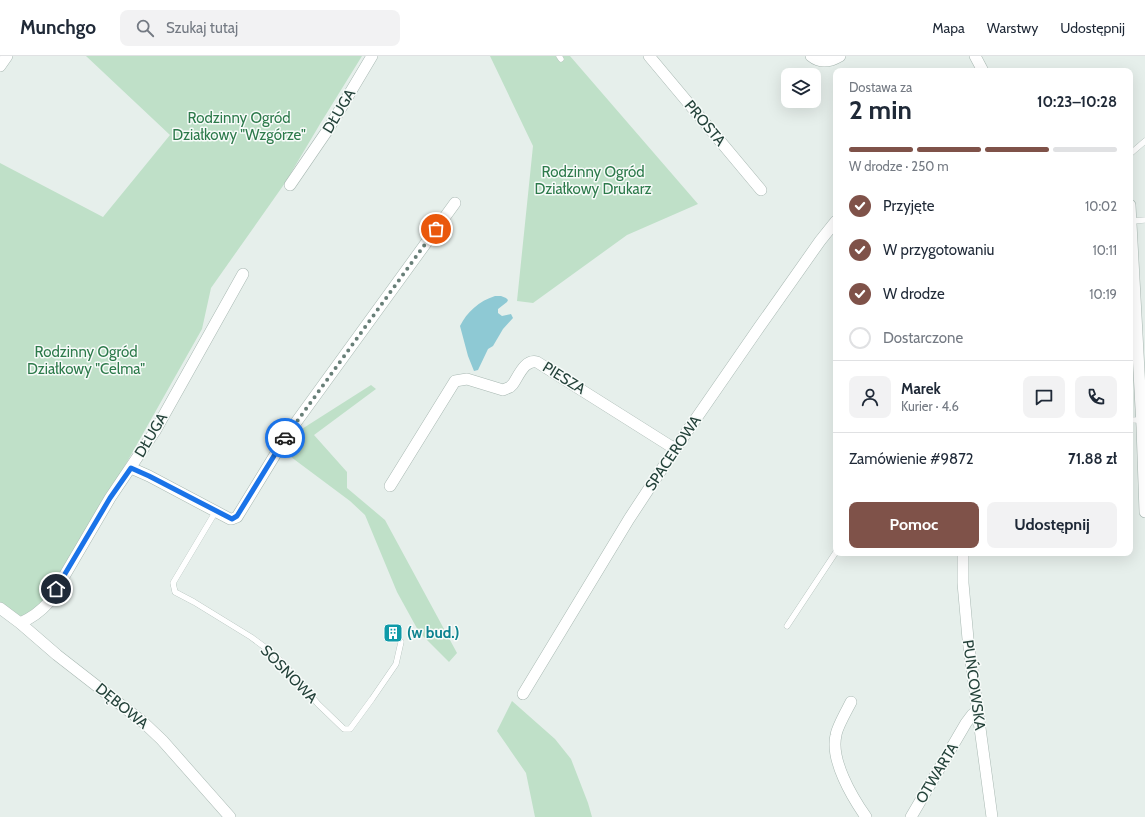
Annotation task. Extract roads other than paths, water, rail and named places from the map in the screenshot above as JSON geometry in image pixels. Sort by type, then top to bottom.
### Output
[{"type":"street","points":[[0,66],[7,56]]},
{"type":"street","name":"DŁUGA","points":[[290,185],[329,128],[372,56]]},
{"type":"street","name":"PROSTA","points":[[649,56],[761,190]]},
{"type":"street","points":[[811,56],[818,61],[825,62],[840,56]]},
{"type":"street","points":[[975,56],[979,68]]},
{"type":"street","points":[[131,468],[230,519],[237,516],[289,432],[455,203]]},
{"type":"street","name":"SPACEROWA","points":[[523,694],[629,519],[675,449],[764,319],[820,241],[833,226]]},
{"type":"street","points":[[1133,260],[1145,512]]},
{"type":"street","name":"DŁUGA","points":[[20,623],[32,618],[49,602],[110,498],[155,431],[243,274]]},
{"type":"street","name":"PIESZA","points":[[390,486],[455,381],[467,379],[503,390],[513,384],[527,364],[534,361],[675,449]]},
{"type":"street","name":"PUŃCOWSKA","points":[[963,556],[963,583],[968,639],[992,817]]},
{"type":"street","name":"DĘBOWA","points":[[0,608],[143,722],[162,740],[230,817]]},
{"type":"street","points":[[851,702],[836,735],[835,754],[846,785],[866,817]]},
{"type":"street","name":"OTWARTA","points":[[911,817],[966,723],[978,710]]},
{"type":"lane","points":[[1133,151],[1145,141]]},
{"type":"lane","points":[[1133,221],[1145,220]]},
{"type":"lane","name":"SOSNOWA","points":[[216,511],[173,583],[175,592],[251,637],[274,654],[318,704],[344,729],[350,729],[396,664],[401,642]]},
{"type":"lane","points":[[787,626],[833,556]]},
{"type":"water","points":[[501,296],[508,300],[498,309],[498,313],[502,316],[511,314],[513,318],[503,329],[493,346],[488,349],[478,370],[474,371],[468,356],[460,326],[466,316],[474,308],[489,298]]},
{"type":"place","name":"(w bud.)","points":[[393,633]]},
{"type":"park label","name":"Rodzinny Ogród Działkowy \"Wzgórze\"","points":[[239,126]]},
{"type":"park label","name":"Rodzinny Ogród Działkowy Drukarz","points":[[593,180]]},
{"type":"park label","name":"Rodzinny Ogród Działkowy \"Celma\"","points":[[86,360]]}]
